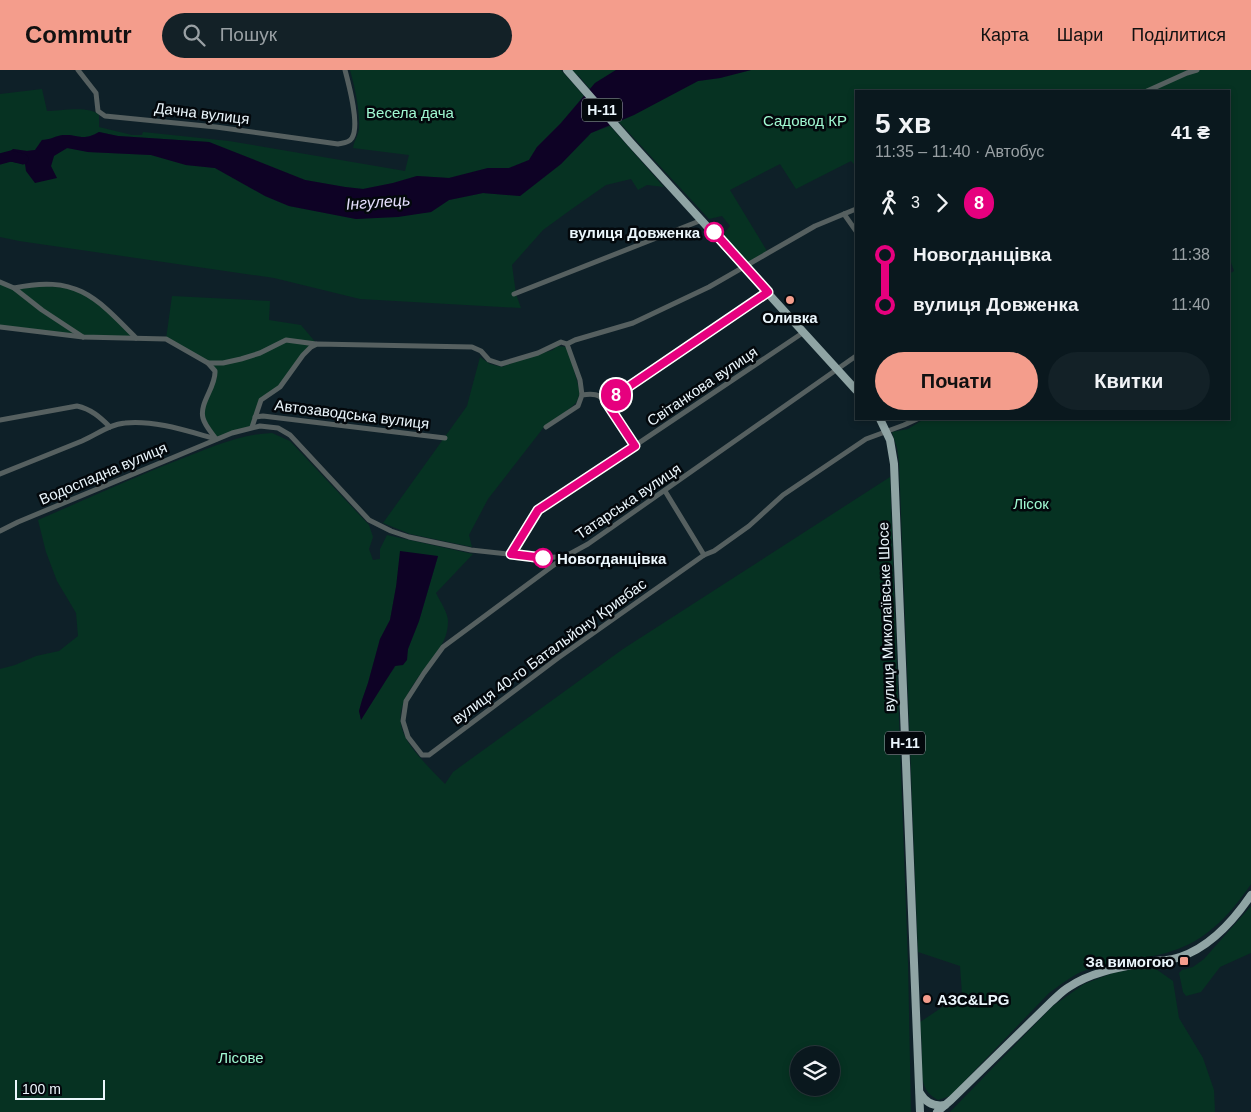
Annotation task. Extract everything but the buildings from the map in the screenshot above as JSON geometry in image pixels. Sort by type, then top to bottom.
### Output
[{"type":"main road","name":"Н-11","points":[[567,70],[855,389]]},
{"type":"main road","name":"вулиця Миколаївське Шосе","points":[[881,420],[890,440],[894,464],[920,1092]]},
{"type":"main road","points":[[937,1112],[1068,987],[1106,971],[1179,958],[1187,954],[1217,934],[1231,921],[1251,895]]},
{"type":"main road","name":"Н-11","points":[[920,1092],[920,1112]]},
{"type":"main road","points":[[920,1092],[929,1103],[945,1105]]},
{"type":"street","name":"Дачна вулиця","points":[[78,70],[96,93],[98,111],[105,116],[152,119],[338,144],[349,141],[353,137],[354,130],[354,110],[345,70]]},
{"type":"street","points":[[1149,90],[1187,72],[1197,70]]},
{"type":"street","points":[[208,363],[222,363],[241,359],[260,353],[286,340],[317,344],[472,347],[480,351],[489,360],[501,364],[538,353],[561,342],[567,344],[574,340],[633,323],[709,287],[815,226],[855,209]]},
{"type":"street","points":[[844,214],[855,230]]},
{"type":"street","points":[[514,294],[702,220]]},
{"type":"street","points":[[0,282],[14,288],[42,310],[83,337]]},
{"type":"street","points":[[14,288],[60,284],[78,289],[106,306],[136,338]]},
{"type":"street","points":[[606,402],[768,292]]},
{"type":"street","points":[[0,327],[83,337],[166,339],[208,363],[215,371],[203,410],[203,418],[216,439]]},
{"type":"street","name":"Світанкова вулиця","points":[[511,554],[538,510],[804,332]]},
{"type":"street","points":[[317,344],[303,355],[280,387],[261,400],[252,427],[278,428],[290,435],[369,520],[386,528],[409,537],[462,548],[545,558],[566,556]]},
{"type":"street","points":[[546,427],[578,406],[582,395],[580,380],[567,344]]},
{"type":"street","name":"Татарська вулиця","points":[[405,730],[404,711],[406,701],[419,679],[444,647],[566,556],[588,544],[855,357]]},
{"type":"street","points":[[582,395],[591,393],[600,396],[635,446]]},
{"type":"street","points":[[0,420],[77,406],[87,408],[98,415],[110,427]]},
{"type":"street","name":"Автозаводська вулиця","points":[[255,417],[263,416],[311,421],[445,438]]},
{"type":"street","name":"вулиця 40-го Батальйону Кривбас","points":[[405,730],[416,750],[422,755],[428,754],[558,658],[704,555],[714,551],[742,531],[783,495],[866,439],[914,420]]},
{"type":"street","name":"Водоспадна вулиця","points":[[0,474],[123,423],[140,423],[216,439]]},
{"type":"street","name":"Водоспадна вулиця","points":[[0,532],[18,522],[216,439],[252,427]]},
{"type":"street","points":[[665,490],[704,555]]},
{"type":"green space","name":"Весела дача","points":[[350,70],[561,70],[584,96],[537,147],[529,160],[509,168],[488,168],[449,178],[417,176],[363,189],[305,180],[209,142],[118,136],[99,132],[88,137],[63,135],[42,140],[35,150],[13,149],[8,161],[51,166],[54,155],[68,148],[88,152],[151,155],[186,165],[215,168],[265,196],[289,206],[356,219],[431,212],[449,200],[483,193],[520,196],[561,164],[591,133],[610,126],[664,187],[647,185],[638,190],[631,179],[606,185],[543,230],[512,265],[516,294],[521,308],[360,299],[274,278],[0,237],[0,94],[42,89],[47,111],[89,110],[99,115],[99,127],[132,135],[142,135],[143,132],[229,141],[405,171],[409,155],[353,148],[358,132],[359,114]]},
{"type":"green space","points":[[567,70],[616,70],[595,83],[590,89],[578,75],[574,78]]},
{"type":"green space","points":[[751,70],[1251,70],[1251,884],[1228,914],[1210,931],[1190,944],[1154,956],[1093,968],[1073,976],[1049,993],[950,1096],[938,1100],[924,1086],[920,1022],[962,994],[960,966],[918,952],[899,462],[892,432],[908,429],[922,420],[1230,420],[1230,273],[1234,271],[1230,260],[1230,90],[855,90],[855,165],[851,161],[796,189],[780,164],[730,190],[767,251],[747,263],[723,235],[730,226],[722,216],[709,219],[619,122],[698,81],[720,78]]},
{"type":"green space","points":[[0,282],[14,288],[32,285],[78,289],[106,307],[136,338],[83,337],[0,327]]},
{"type":"green space","points":[[172,296],[270,301],[269,320],[301,325],[317,344],[311,347],[280,387],[261,400],[252,427],[216,439],[209,429],[205,422],[203,410],[212,384],[212,367],[166,339]]},
{"type":"green space","points":[[557,346],[567,347],[580,393],[576,403],[544,427],[488,499],[469,535],[472,547],[410,534],[383,523],[467,406],[480,357],[490,364],[502,367],[553,350]]},
{"type":"green space","name":"Лісове","points":[[272,433],[290,441],[369,525],[373,537],[369,549],[373,560],[380,559],[380,549],[387,535],[473,554],[436,593],[448,618],[447,632],[441,646],[406,697],[401,712],[401,725],[406,738],[415,751],[445,784],[453,772],[623,649],[890,477],[908,963],[911,1112],[0,1112],[0,669],[36,656],[59,651],[78,636],[76,613],[57,581],[46,552],[38,520],[201,451],[251,435]],"holes":[[[438,556],[419,621],[408,649],[380,688],[361,719],[359,711],[380,639],[390,620],[396,587]]]},
{"type":"green space","points":[[1251,906],[1251,953],[1220,967],[1201,992],[1186,996],[1183,992],[1179,973],[1182,970],[1193,967],[1204,959]]},
{"type":"green space","points":[[1134,969],[1156,969],[1173,981],[1179,1018],[1203,1058],[1214,1090],[1215,1112],[950,1112],[1053,1006],[1084,984],[1113,973]]},
{"type":"water","points":[[616,70],[751,70],[720,78],[698,81],[634,115],[591,133],[561,164],[520,196],[483,193],[449,200],[431,212],[398,217],[356,219],[289,206],[265,196],[215,168],[186,165],[151,155],[88,152],[67,148],[54,156],[51,166],[57,178],[35,183],[26,171],[25,164],[8,161],[8,153],[13,149],[35,150],[42,140],[63,135],[88,137],[99,132],[118,136],[209,142],[305,180],[345,187],[363,189],[417,176],[449,178],[488,168],[509,168],[529,160],[537,147],[561,123],[595,83]]},
{"type":"water","points":[[400,551],[438,556],[419,621],[408,649],[407,660],[403,665],[395,666],[361,720],[359,711],[362,700],[380,639],[390,620]]},
{"type":"waterway","name":"Інгулець","points":[[0,159],[11,156],[23,159]]},
{"type":"bus line","name":"8","points":[[543,558],[511,554],[538,510],[635,446],[606,402],[768,292],[714,232]]},
{"type":"place","name":"вулиця Довженка","points":[[714,232]]},
{"type":"place","name":"Оливка","points":[[790,300]]},
{"type":"place","name":"Новогданцівка","points":[[543,558]]},
{"type":"place","name":"За вимогою","points":[[1184,961]]},
{"type":"place","name":"АЗС&LPG","points":[[927,999]]},
{"type":"park label","name":"Садовод КР","points":[[805,120]]},
{"type":"park label","name":"Лісок","points":[[1031,503]]}]
